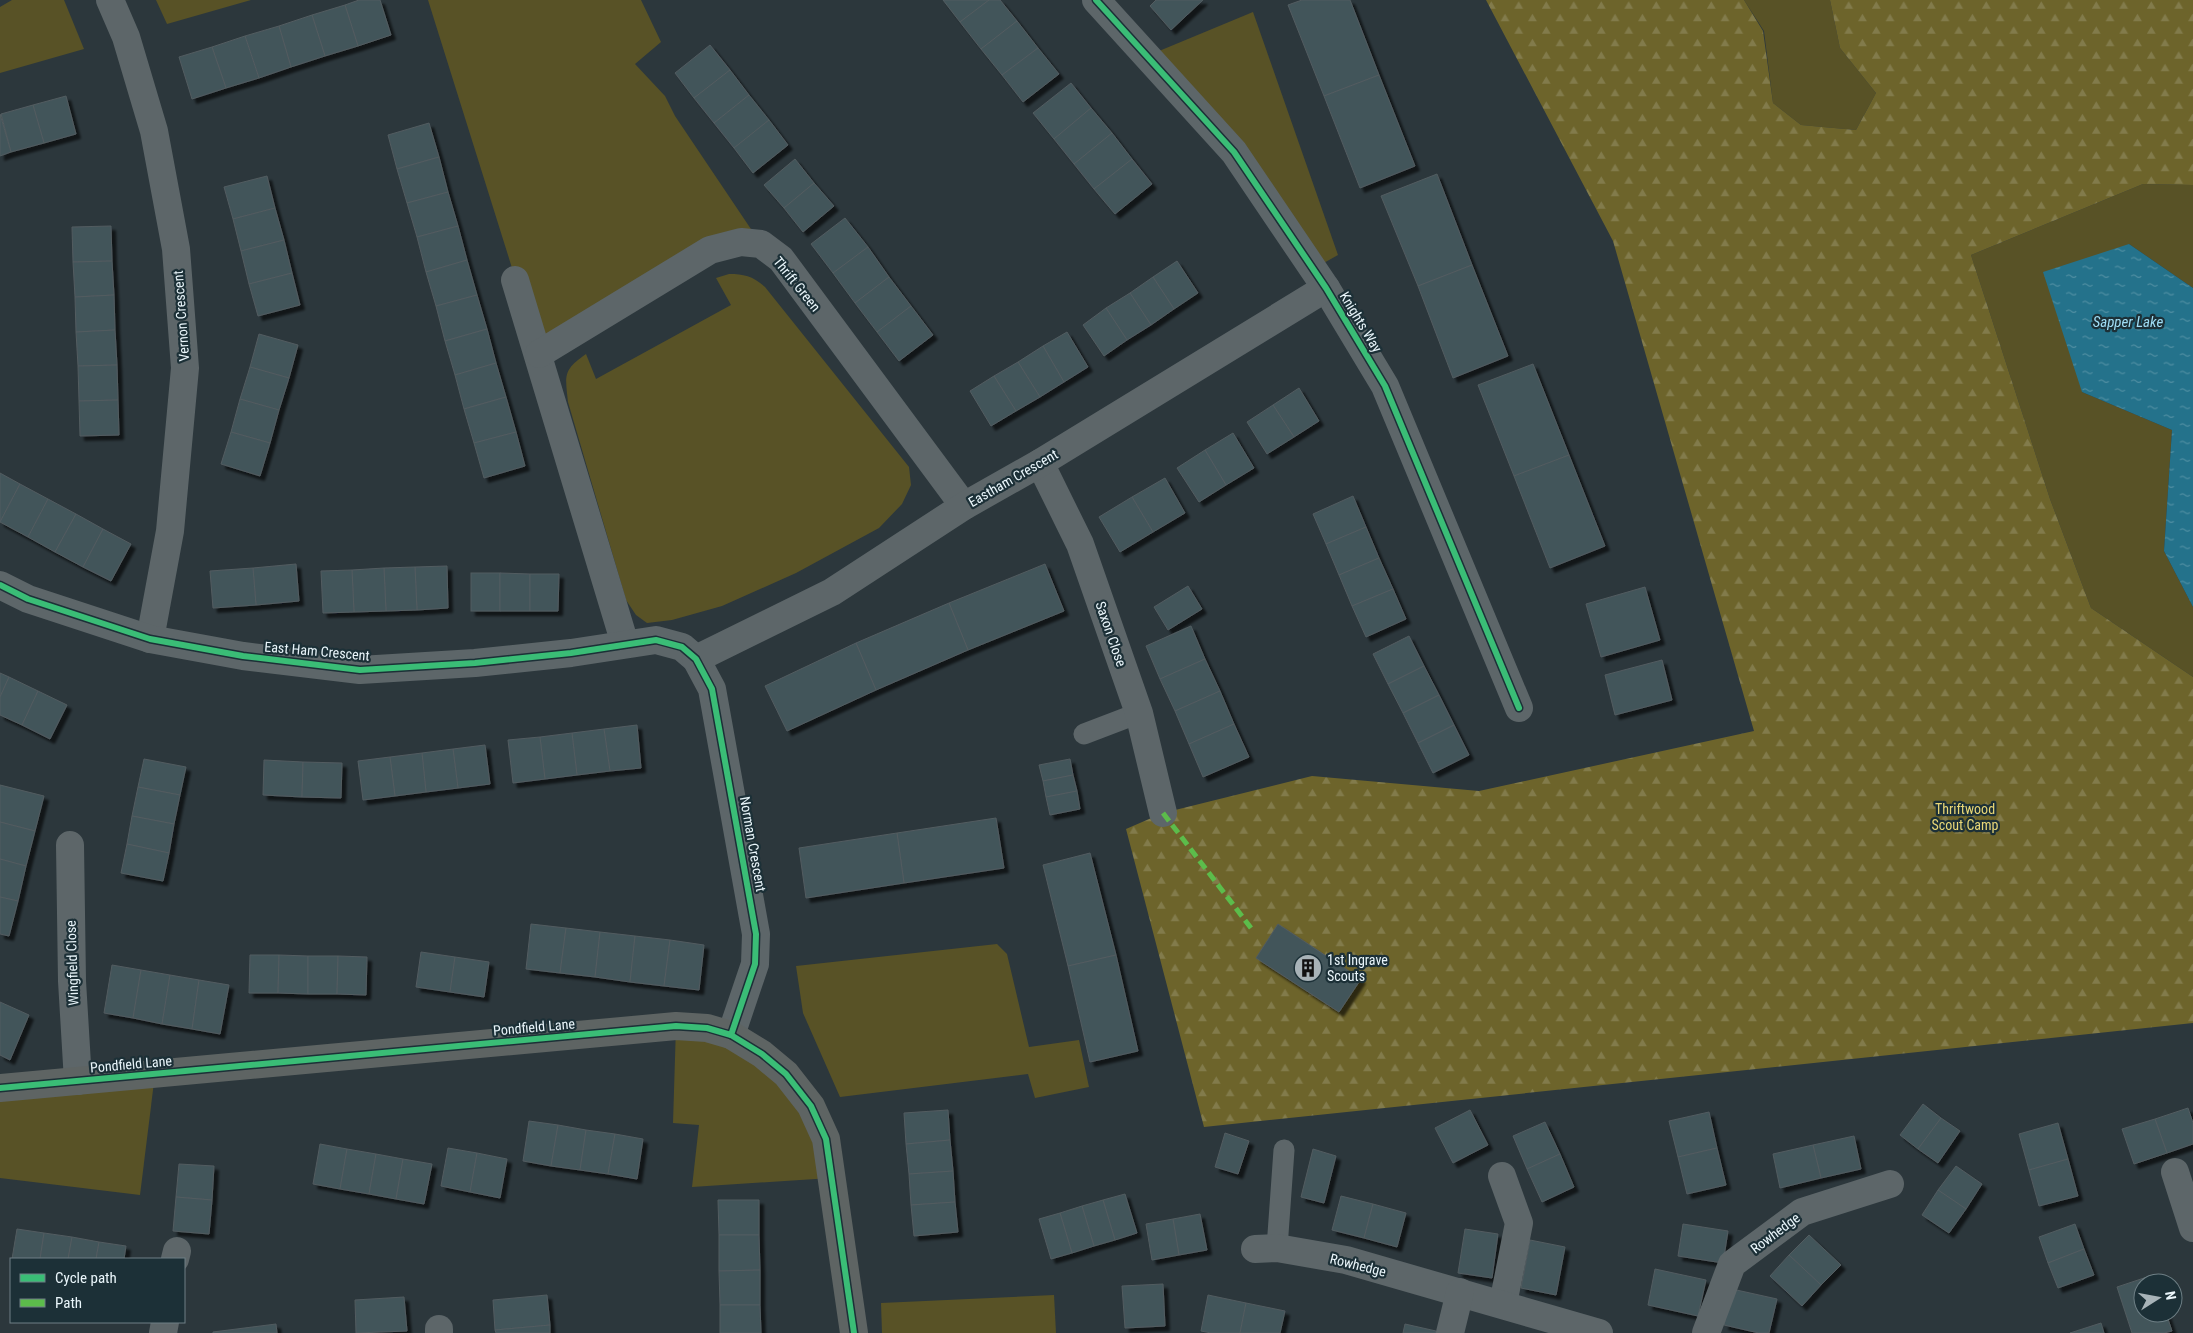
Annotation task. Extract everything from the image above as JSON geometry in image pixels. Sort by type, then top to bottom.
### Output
[{"type":"street","name":"Vernon Crescent","points":[[110,0],[126,36],[154,131],[176,249],[185,368],[170,531],[150,639]]},
{"type":"street","name":"Knights Way","points":[[1096,0],[1234,152],[1326,288],[1385,386],[1519,708]]},
{"type":"street","name":"Thrift Green","points":[[538,354],[710,250],[741,242],[761,244],[781,259],[964,506]]},
{"type":"street","points":[[515,280],[624,644]]},
{"type":"street","name":"Eastham Crescent","points":[[696,659],[832,592],[964,506],[1040,463],[1326,288]]},
{"type":"street","name":"Saxon Close","points":[[1040,463],[1080,544],[1139,713],[1163,813]]},
{"type":"street","name":"East Ham Crescent","points":[[0,585],[28,599],[150,639],[243,656],[360,670],[475,663],[656,640],[682,647],[696,659]]},
{"type":"street","name":"Norman Crescent","points":[[696,659],[712,689],[756,934],[755,964],[731,1034]]},
{"type":"street","name":"Wingfield Close","points":[[70,845],[72,981],[78,1081]]},
{"type":"street","name":"Pondfield Lane","points":[[0,1088],[676,1026],[707,1028],[731,1034],[762,1054],[786,1074],[810,1106],[826,1139],[854,1333]]},
{"type":"street","points":[[2175,1172],[2193,1228]]},
{"type":"street","points":[[1502,1176],[1519,1222],[1503,1304]]},
{"type":"street","name":"Rowhedge","points":[[1706,1333],[1732,1264],[1802,1212],[1890,1184]]},
{"type":"street","name":"Rowhedge","points":[[1266,1249],[1346,1260],[1599,1333]]},
{"type":"street","points":[[1450,1333],[1460,1292]]},
{"type":"lane","points":[[1084,734],[1139,713]]},
{"type":"lane","points":[[1266,1249],[1284,1150]]},
{"type":"shaded area","points":[[12,0],[64,0],[84,49],[0,73],[0,7]]},
{"type":"shaded area","points":[[156,0],[251,0],[167,24]]},
{"type":"shaded area","points":[[428,0],[641,0],[661,42],[635,64],[665,96],[675,116],[761,244],[717,248],[539,354]]},
{"type":"shaded area","points":[[1744,0],[1830,0],[1840,48],[1876,93],[1856,130],[1801,125],[1773,103],[1764,31]]},
{"type":"shaded area","points":[[1253,12],[1338,255],[1313,269],[1147,56]]},
{"type":"shaded area","points":[[2143,184],[2193,185],[2193,288],[2129,244],[2082,392],[2172,430],[2164,551],[2193,607],[2193,677],[2091,608],[2050,499],[1971,255]]},
{"type":"shaded area","points":[[729,274],[748,276],[765,287],[909,467],[911,485],[902,504],[879,528],[796,573],[722,606],[672,620],[647,623],[636,615],[626,600],[568,402],[567,374],[573,364],[586,354],[596,379],[731,305],[716,278]]},
{"type":"shaded area","points":[[997,944],[1007,954],[1029,1047],[1079,1040],[1089,1087],[1035,1098],[1028,1074],[840,1097],[803,1013],[796,966]]},
{"type":"shaded area","points":[[676,1026],[707,1028],[786,1074],[831,1178],[692,1187],[699,1125],[673,1123]]},
{"type":"shaded area","points":[[155,1074],[140,1195],[0,1178],[0,1088]]},
{"type":"shaded area","points":[[1054,1295],[1056,1333],[882,1333],[881,1303]]},
{"type":"green space","name":"Thriftwood Scout Camp","points":[[1486,0],[1744,0],[1763,31],[1773,103],[1801,125],[1856,130],[1876,93],[1840,48],[1830,0],[2193,0],[2193,185],[2143,184],[1971,255],[2050,499],[2091,608],[2193,677],[2193,1023],[1204,1127],[1126,829],[1163,813],[1312,776],[1479,791],[1754,731],[1613,241]]},
{"type":"water","name":"Sapper Lake","points":[[2129,244],[2193,288],[2193,607],[2164,551],[2172,430],[2082,392],[2043,272]]},
{"type":"building","points":[[359,0],[380,0],[391,35],[358,46],[345,5]]},
{"type":"building","points":[[943,0],[989,0],[960,22]]},
{"type":"building","points":[[989,0],[1000,0],[1017,21],[981,49],[960,22]]},
{"type":"building","points":[[1156,0],[1203,0],[1171,30],[1150,6]]},
{"type":"building","points":[[1302,0],[1350,0],[1379,75],[1324,96],[1288,5]]},
{"type":"building","points":[[345,5],[358,46],[325,56],[312,15]]},
{"type":"building","points":[[312,15],[325,56],[291,67],[279,26]]},
{"type":"building","points":[[1017,21],[1038,48],[1002,75],[981,49]]},
{"type":"building","points":[[279,26],[291,67],[259,78],[245,36]]},
{"type":"building","points":[[245,36],[259,78],[226,88],[212,47]]},
{"type":"building","points":[[710,45],[730,70],[694,98],[675,73]]},
{"type":"building","points":[[212,47],[226,88],[192,99],[179,57]]},
{"type":"building","points":[[1038,48],[1059,74],[1023,102],[1002,75]]},
{"type":"building","points":[[730,70],[749,95],[714,123],[694,98]]},
{"type":"building","points":[[1379,75],[1415,166],[1360,188],[1324,96]]},
{"type":"building","points":[[1071,83],[1091,108],[1054,139],[1033,113]]},
{"type":"building","points":[[749,95],[769,120],[734,148],[714,123]]},
{"type":"building","points":[[66,96],[76,134],[44,143],[33,105]]},
{"type":"building","points":[[33,105],[44,143],[11,152],[1,114]]},
{"type":"building","points":[[1091,108],[1112,133],[1074,164],[1054,139]]},
{"type":"building","points":[[0,114],[11,152],[0,156]]},
{"type":"building","points":[[769,120],[788,145],[753,173],[734,148]]},
{"type":"building","points":[[429,123],[439,157],[397,169],[388,135]]},
{"type":"building","points":[[1112,133],[1132,159],[1094,189],[1074,164]]},
{"type":"building","points":[[439,157],[448,192],[407,203],[397,169]]},
{"type":"building","points":[[795,159],[814,183],[784,208],[764,185]]},
{"type":"building","points":[[1132,159],[1152,184],[1115,214],[1094,189]]},
{"type":"building","points":[[1437,174],[1472,265],[1418,286],[1381,196]]},
{"type":"building","points":[[267,176],[275,208],[233,219],[224,187]]},
{"type":"building","points":[[814,183],[834,206],[803,232],[784,208]]},
{"type":"building","points":[[448,192],[458,226],[417,237],[407,203]]},
{"type":"building","points":[[275,208],[284,240],[241,251],[233,219]]},
{"type":"building","points":[[845,218],[868,247],[833,273],[811,244]]},
{"type":"building","points":[[111,226],[112,261],[73,262],[72,227]]},
{"type":"building","points":[[458,226],[467,260],[426,272],[417,237]]},
{"type":"building","points":[[284,240],[292,273],[249,284],[241,251]]},
{"type":"building","points":[[868,247],[889,277],[855,303],[833,273]]},
{"type":"building","points":[[467,260],[477,295],[436,306],[426,272]]},
{"type":"building","points":[[112,261],[114,295],[75,297],[73,262]]},
{"type":"building","points":[[1177,261],[1198,293],[1174,309],[1153,277]]},
{"type":"building","points":[[1472,265],[1508,356],[1453,378],[1418,286]]},
{"type":"building","points":[[292,273],[300,305],[258,316],[249,284]]},
{"type":"building","points":[[889,277],[911,306],[877,332],[855,303]]},
{"type":"building","points":[[1153,277],[1174,309],[1151,325],[1130,293]]},
{"type":"building","points":[[1130,293],[1151,325],[1127,340],[1106,308]]},
{"type":"building","points":[[114,295],[115,330],[76,332],[75,297]]},
{"type":"building","points":[[477,295],[487,329],[445,341],[436,306]]},
{"type":"building","points":[[911,306],[933,335],[899,361],[877,332]]},
{"type":"building","points":[[1106,308],[1127,340],[1104,356],[1083,325]]},
{"type":"building","points":[[487,329],[496,363],[455,375],[445,341]]},
{"type":"building","points":[[115,330],[117,365],[78,366],[76,332]]},
{"type":"building","points":[[1067,332],[1088,367],[1064,382],[1043,346]]},
{"type":"building","points":[[259,334],[298,345],[289,378],[250,367]]},
{"type":"building","points":[[1043,346],[1064,382],[1040,397],[1018,362]]},
{"type":"building","points":[[1018,362],[1040,397],[1016,411],[994,376]]},
{"type":"building","points":[[496,363],[506,397],[464,409],[455,375]]},
{"type":"building","points":[[1533,364],[1569,455],[1514,476],[1478,385]]},
{"type":"building","points":[[117,365],[118,400],[79,401],[78,366]]},
{"type":"building","points":[[250,367],[289,378],[279,410],[240,399]]},
{"type":"building","points":[[994,376],[1016,411],[991,426],[970,391]]},
{"type":"building","points":[[1299,388],[1319,421],[1294,437],[1273,405]]},
{"type":"building","points":[[506,397],[516,432],[474,443],[464,409]]},
{"type":"building","points":[[240,399],[279,410],[270,443],[231,432]]},
{"type":"building","points":[[118,400],[119,435],[80,436],[79,401]]},
{"type":"building","points":[[1273,405],[1294,437],[1267,454],[1247,422]]},
{"type":"building","points":[[231,432],[270,443],[260,476],[221,464]]},
{"type":"building","points":[[516,432],[525,466],[484,478],[474,443]]},
{"type":"building","points":[[1233,433],[1254,468],[1226,485],[1205,450]]},
{"type":"building","points":[[1205,450],[1226,485],[1199,502],[1177,468]]},
{"type":"building","points":[[1569,455],[1605,546],[1550,568],[1514,476]]},
{"type":"building","points":[[0,473],[20,484],[0,522]]},
{"type":"building","points":[[1165,478],[1185,513],[1153,532],[1132,497]]},
{"type":"building","points":[[20,484],[48,499],[28,537],[0,522]]},
{"type":"building","points":[[1353,496],[1366,527],[1326,544],[1313,514]]},
{"type":"building","points":[[1132,497],[1153,532],[1120,552],[1099,517]]},
{"type":"building","points":[[48,499],[76,514],[55,552],[28,537]]},
{"type":"building","points":[[76,514],[103,529],[83,567],[55,552]]},
{"type":"building","points":[[1366,527],[1379,558],[1339,575],[1326,544]]},
{"type":"building","points":[[103,529],[131,544],[111,581],[83,567]]},
{"type":"building","points":[[1379,558],[1393,589],[1352,606],[1339,575]]},
{"type":"building","points":[[296,564],[299,601],[256,605],[253,568]]},
{"type":"building","points":[[1045,564],[1064,611],[968,650],[949,603]]},
{"type":"building","points":[[447,566],[448,608],[417,610],[415,567]]},
{"type":"building","points":[[415,567],[417,610],[386,611],[384,568]]},
{"type":"building","points":[[253,568],[256,605],[213,608],[210,571]]},
{"type":"building","points":[[384,568],[386,611],[354,612],[352,570]]},
{"type":"building","points":[[352,570],[354,612],[323,613],[321,571]]},
{"type":"building","points":[[471,573],[500,573],[500,611],[471,611]]},
{"type":"building","points":[[500,573],[530,574],[530,611],[500,611]]},
{"type":"building","points":[[530,574],[559,574],[558,611],[530,611]]},
{"type":"building","points":[[1188,586],[1202,609],[1168,630],[1154,607]]},
{"type":"building","points":[[1645,587],[1660,640],[1601,657],[1586,604]]},
{"type":"building","points":[[1393,589],[1406,619],[1366,637],[1352,606]]},
{"type":"building","points":[[949,603],[968,650],[876,690],[856,643]]},
{"type":"building","points":[[1191,626],[1205,659],[1160,679],[1146,646]]},
{"type":"building","points":[[1409,636],[1424,666],[1388,684],[1373,654]]},
{"type":"building","points":[[856,643],[876,690],[787,731],[765,686]]},
{"type":"building","points":[[1205,659],[1220,691],[1175,711],[1160,679]]},
{"type":"building","points":[[1662,660],[1672,700],[1615,715],[1605,675]]},
{"type":"building","points":[[1424,666],[1439,695],[1403,713],[1388,684]]},
{"type":"building","points":[[0,673],[9,677],[0,697]]},
{"type":"building","points":[[9,677],[38,691],[22,725],[0,715],[0,697]]},
{"type":"building","points":[[38,691],[67,705],[50,739],[22,725]]},
{"type":"building","points":[[1220,691],[1234,724],[1189,744],[1175,711]]},
{"type":"building","points":[[1439,695],[1454,725],[1418,743],[1403,713]]},
{"type":"building","points":[[1234,724],[1249,757],[1203,777],[1189,744]]},
{"type":"building","points":[[637,725],[641,768],[610,771],[604,729]]},
{"type":"building","points":[[1454,725],[1469,755],[1433,773],[1418,743]]},
{"type":"building","points":[[604,729],[610,771],[577,775],[572,733]]},
{"type":"building","points":[[572,733],[577,775],[545,779],[540,737]]},
{"type":"building","points":[[540,737],[545,779],[513,783],[508,740]]},
{"type":"building","points":[[485,745],[490,784],[458,788],[453,749]]},
{"type":"building","points":[[453,749],[458,788],[426,792],[422,753]]},
{"type":"building","points":[[422,753],[426,792],[395,796],[390,757]]},
{"type":"building","points":[[390,757],[395,796],[363,800],[358,761]]},
{"type":"building","points":[[144,759],[186,767],[180,795],[138,787]]},
{"type":"building","points":[[1070,759],[1073,775],[1043,781],[1039,765]]},
{"type":"building","points":[[264,760],[303,762],[302,797],[263,795]]},
{"type":"building","points":[[303,762],[342,763],[341,798],[302,797]]},
{"type":"building","points":[[1073,775],[1077,791],[1046,797],[1043,781]]},
{"type":"building","points":[[0,785],[44,796],[35,831],[0,822]]},
{"type":"building","points":[[138,787],[180,795],[174,824],[132,816]]},
{"type":"building","points":[[1077,791],[1080,809],[1050,815],[1046,797]]},
{"type":"building","points":[[132,816],[174,824],[169,853],[127,844]]},
{"type":"building","points":[[996,818],[1004,868],[904,883],[897,833]]},
{"type":"building","points":[[0,822],[35,831],[26,866],[0,859]]},
{"type":"building","points":[[897,833],[904,883],[806,898],[799,848]]},
{"type":"building","points":[[127,844],[169,853],[163,881],[121,873]]},
{"type":"building","points":[[1090,853],[1116,955],[1068,966],[1043,865]]},
{"type":"building","points":[[0,859],[26,866],[18,901],[0,897]]},
{"type":"building","points":[[0,897],[18,901],[9,936],[0,934]]},
{"type":"building","points":[[531,924],[566,928],[560,973],[526,969]]},
{"type":"building","name":"1st Ingrave Scouts","points":[[1278,924],[1361,979],[1339,1012],[1256,958]]},
{"type":"building","points":[[566,928],[600,932],[595,977],[560,973]]},
{"type":"building","points":[[600,932],[635,936],[630,982],[595,977]]},
{"type":"building","points":[[635,936],[670,940],[664,986],[630,982]]},
{"type":"building","points":[[670,940],[704,945],[699,990],[664,986]]},
{"type":"building","points":[[421,952],[455,957],[450,992],[416,987]]},
{"type":"building","points":[[250,955],[279,955],[278,993],[249,993]]},
{"type":"building","points":[[279,955],[308,956],[308,994],[278,993]]},
{"type":"building","points":[[1116,955],[1138,1051],[1090,1062],[1068,966]]},
{"type":"building","points":[[308,956],[338,956],[337,994],[308,994]]},
{"type":"building","points":[[338,956],[367,957],[366,995],[337,994]]},
{"type":"building","points":[[455,957],[489,962],[484,997],[450,992]]},
{"type":"building","points":[[112,965],[141,970],[133,1018],[104,1013]]},
{"type":"building","points":[[141,970],[170,975],[162,1024],[133,1018]]},
{"type":"building","points":[[170,975],[199,980],[192,1029],[162,1024]]},
{"type":"building","points":[[199,980],[229,985],[220,1034],[192,1029]]},
{"type":"building","points":[[0,1002],[29,1015],[10,1060],[0,1055]]},
{"type":"building","points":[[1923,1104],[1941,1118],[1918,1149],[1900,1135]]},
{"type":"building","points":[[2188,1108],[2193,1123],[2193,1144],[2167,1153],[2155,1119]]},
{"type":"building","points":[[948,1110],[950,1140],[906,1144],[904,1113]]},
{"type":"building","points":[[1470,1110],[1488,1145],[1453,1163],[1435,1128]]},
{"type":"building","points":[[1709,1112],[1717,1148],[1678,1157],[1669,1121]]},
{"type":"building","points":[[1941,1118],[1960,1131],[1938,1163],[1918,1149]]},
{"type":"building","points":[[2155,1119],[2167,1153],[2134,1164],[2122,1129]]},
{"type":"building","points":[[529,1121],[558,1125],[551,1166],[523,1161]]},
{"type":"building","points":[[1545,1122],[1560,1154],[1527,1169],[1513,1136]]},
{"type":"building","points":[[2058,1123],[2068,1159],[2029,1170],[2019,1134]]},
{"type":"building","points":[[558,1125],[586,1130],[580,1170],[551,1166]]},
{"type":"building","points":[[586,1130],[615,1134],[608,1174],[580,1170]]},
{"type":"building","points":[[1225,1133],[1249,1141],[1238,1174],[1215,1167]]},
{"type":"building","points":[[615,1134],[643,1139],[637,1179],[608,1174]]},
{"type":"building","points":[[1854,1136],[1861,1169],[1821,1178],[1813,1145]]},
{"type":"building","points":[[950,1140],[953,1171],[909,1174],[906,1144]]},
{"type":"building","points":[[320,1144],[347,1149],[340,1189],[313,1184]]},
{"type":"building","points":[[1813,1145],[1821,1178],[1780,1188],[1773,1154]]},
{"type":"building","points":[[448,1148],[477,1153],[470,1192],[441,1186]]},
{"type":"building","points":[[1717,1148],[1726,1185],[1687,1194],[1678,1157]]},
{"type":"building","points":[[347,1149],[376,1154],[369,1194],[340,1189]]},
{"type":"building","points":[[1313,1149],[1336,1156],[1324,1203],[1301,1197]]},
{"type":"building","points":[[477,1153],[507,1159],[500,1198],[470,1192]]},
{"type":"building","points":[[376,1154],[403,1159],[396,1199],[369,1194]]},
{"type":"building","points":[[1560,1154],[1574,1187],[1542,1202],[1527,1169]]},
{"type":"building","points":[[403,1159],[432,1164],[424,1204],[396,1199]]},
{"type":"building","points":[[2068,1159],[2078,1196],[2039,1206],[2029,1170]]},
{"type":"building","points":[[179,1164],[214,1166],[212,1200],[176,1197]]},
{"type":"building","points":[[1956,1166],[1982,1184],[1966,1209],[1938,1190]]},
{"type":"building","points":[[953,1171],[955,1202],[911,1205],[909,1174]]},
{"type":"building","points":[[1938,1190],[1966,1209],[1949,1233],[1922,1215]]},
{"type":"building","points":[[1125,1194],[1137,1233],[1115,1240],[1103,1200]]},
{"type":"building","points":[[1341,1196],[1373,1204],[1364,1238],[1332,1230]]},
{"type":"building","points":[[176,1197],[212,1200],[209,1234],[173,1231]]},
{"type":"building","points":[[718,1200],[759,1200],[759,1235],[719,1235]]},
{"type":"building","points":[[1103,1200],[1115,1240],[1094,1246],[1082,1206]]},
{"type":"building","points":[[955,1202],[958,1232],[914,1236],[911,1205]]},
{"type":"building","points":[[1373,1204],[1406,1213],[1397,1247],[1364,1238]]},
{"type":"building","points":[[1082,1206],[1094,1246],[1072,1253],[1060,1213]]},
{"type":"building","points":[[1060,1213],[1072,1253],[1051,1259],[1039,1219]]},
{"type":"building","points":[[1200,1214],[1207,1250],[1179,1255],[1173,1219]]},
{"type":"building","points":[[1173,1219],[1179,1255],[1152,1260],[1146,1224]]},
{"type":"building","points":[[1683,1224],[1728,1231],[1723,1263],[1678,1256]]},
{"type":"building","points":[[2075,1224],[2084,1249],[2048,1263],[2039,1237]]},
{"type":"building","points":[[17,1229],[44,1233],[40,1258],[12,1258]]},
{"type":"building","points":[[1465,1229],[1498,1234],[1492,1278],[1458,1273]]},
{"type":"building","points":[[44,1233],[72,1237],[68,1258],[40,1258]]},
{"type":"building","points":[[719,1235],[759,1235],[760,1270],[719,1271]]},
{"type":"building","points":[[1809,1235],[1841,1265],[1821,1285],[1789,1255]]},
{"type":"building","points":[[72,1237],[99,1242],[96,1258],[68,1258]]},
{"type":"building","points":[[1530,1240],[1565,1247],[1556,1295],[1521,1288]]},
{"type":"building","points":[[99,1242],[126,1246],[124,1258],[96,1258]]},
{"type":"building","points":[[2084,1249],[2094,1275],[2058,1288],[2048,1263]]},
{"type":"building","points":[[1789,1255],[1821,1285],[1802,1306],[1770,1276]]},
{"type":"building","points":[[1655,1269],[1706,1280],[1698,1316],[1648,1305]]},
{"type":"building","points":[[760,1270],[760,1305],[720,1305],[719,1271]]},
{"type":"building","points":[[2133,1282],[2133,1323],[2169,1323],[2172,1331],[2164,1333],[2132,1333],[2117,1287]]},
{"type":"building","points":[[1163,1284],[1165,1326],[1125,1328],[1122,1286]]},
{"type":"building","points":[[1732,1289],[1777,1299],[1769,1333],[1759,1333],[1724,1325]]},
{"type":"building","points":[[547,1295],[550,1325],[495,1330],[493,1300]]},
{"type":"building","points":[[1208,1295],[1246,1303],[1240,1333],[1201,1331]]},
{"type":"building","points":[[404,1297],[407,1331],[356,1333],[355,1300]]},
{"type":"building","points":[[1246,1303],[1285,1311],[1280,1333],[1240,1333]]},
{"type":"building","points":[[720,1305],[760,1305],[761,1333],[720,1333]]},
{"type":"building","points":[[2101,1323],[2104,1333],[2070,1333]]},
{"type":"building","points":[[276,1324],[277,1333],[213,1333],[213,1332]]},
{"type":"building","points":[[1405,1324],[1436,1331],[1436,1333],[1403,1333]]},
{"type":"building","points":[[550,1325],[550,1333],[496,1333],[495,1330]]},
{"type":"marked path","points":[[1163,813],[1251,928]]},
{"type":"cycle path","points":[[1096,0],[1234,152],[1326,288],[1385,386],[1519,708]]},
{"type":"cycle path","points":[[0,585],[28,599],[150,639],[243,656],[360,670],[475,663],[571,653],[656,640],[682,647],[696,659],[712,689],[756,934],[755,964],[731,1035]]},
{"type":"cycle path","points":[[0,1088],[676,1026],[707,1028],[731,1035],[762,1054],[786,1074],[811,1106],[826,1139],[854,1333]]},
{"type":"place","name":"1st Ingrave Scouts","points":[[1308,968]]}]
